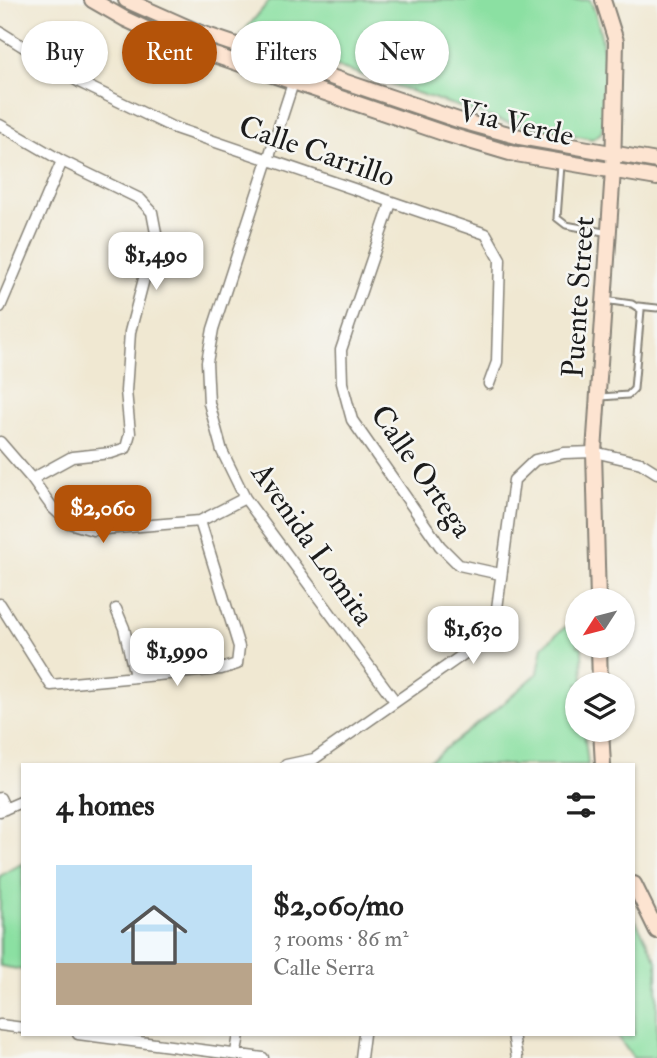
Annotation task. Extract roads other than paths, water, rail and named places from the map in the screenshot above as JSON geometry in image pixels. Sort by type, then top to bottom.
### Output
[{"type":"main road","name":"Via Verde","points":[[92,0],[170,40],[231,61]]},
{"type":"main road","name":"Via Verde","points":[[127,0],[231,44]]},
{"type":"main road","name":"Puente Street","points":[[598,588],[594,452],[613,170],[616,41],[603,0]]},
{"type":"main road","name":"Via Verde","points":[[341,81],[461,121],[520,137],[657,161]]},
{"type":"main road","name":"Via Verde","points":[[296,84],[484,145],[561,162],[657,178]]},
{"type":"main road","points":[[602,742],[603,763]]},
{"type":"main road","points":[[635,886],[657,932]]},
{"type":"street","name":"Calle Carrillo","points":[[0,33],[81,83],[172,127],[486,234],[500,259],[497,362],[489,384]]},
{"type":"street","name":"Avenida Lomita","points":[[293,84],[213,329],[206,362],[209,403],[222,451],[245,498],[395,701]]},
{"type":"street","points":[[0,125],[62,161],[140,199],[152,212],[156,233],[130,332],[126,391],[130,433],[126,448],[111,453],[72,457],[32,479]]},
{"type":"street","points":[[0,307],[62,161]]},
{"type":"street","name":"Calle Ortega","points":[[391,202],[341,350],[342,383],[352,420],[440,546],[459,565],[500,574]]},
{"type":"street","points":[[0,442],[32,479],[52,508],[69,523],[93,530],[200,521],[245,498]]},
{"type":"street","points":[[295,763],[314,759],[471,649],[496,616],[514,480],[536,460],[564,453],[594,452],[641,463],[657,473]]},
{"type":"street","points":[[0,604],[51,685],[221,669],[237,664],[239,647],[200,521]]},
{"type":"street","points":[[116,609],[124,628],[135,676]]},
{"type":"street","points":[[0,798],[2,810],[21,803]]},
{"type":"street","points":[[0,1025],[21,1028]]},
{"type":"street","points":[[95,1036],[263,1058]]},
{"type":"street","points":[[236,1053],[239,1036]]},
{"type":"street","points":[[361,1058],[364,1036]]},
{"type":"street","points":[[513,1036],[517,1058]]},
{"type":"lane","points":[[561,162],[557,218],[566,225],[609,233]]},
{"type":"lane","points":[[604,300],[657,308]]},
{"type":"lane","points":[[598,397],[628,395],[634,389],[641,310],[638,306]]}]
